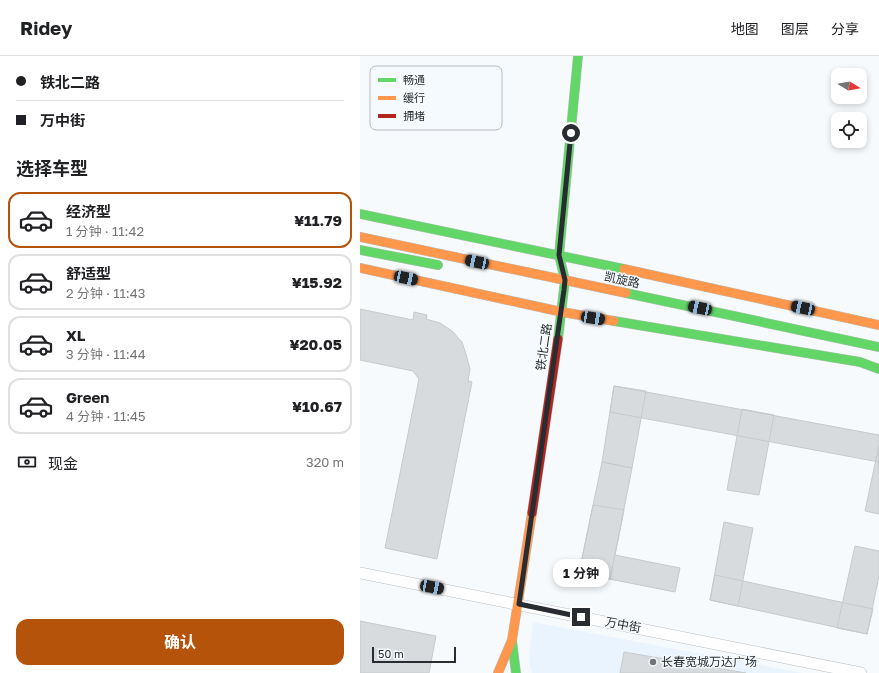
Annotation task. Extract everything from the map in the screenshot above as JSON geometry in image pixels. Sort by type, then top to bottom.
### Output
[{"type":"street","name":"铁北二路","points":[[498,673],[512,640],[519,604],[562,312],[565,280],[559,255],[578,56]]},
{"type":"street","points":[[360,214],[559,255],[879,325]]},
{"type":"street","name":"凯旋路","points":[[360,237],[879,347]]},
{"type":"street","points":[[360,250],[451,268]]},
{"type":"street","points":[[360,268],[562,312],[860,362],[879,368]]},
{"type":"street","points":[[833,348],[871,356]]},
{"type":"street","name":"万中街","points":[[360,573],[861,673]]},
{"type":"street","name":"铁北二路","points":[[512,640],[516,673]]},
{"type":"shaded area","points":[[533,622],[802,673],[532,673],[529,660]]},
{"type":"building","points":[[360,309],[413,320],[414,312],[427,315],[426,319],[440,323],[452,331],[462,342],[466,354],[470,369],[468,381],[472,382],[437,559],[385,548],[419,379],[413,371],[360,360]]},
{"type":"building","points":[[614,386],[646,391],[632,468],[602,462]]},
{"type":"building","points":[[614,386],[879,435],[879,462],[610,412]]},
{"type":"building","points":[[742,409],[774,415],[759,495],[727,490]]},
{"type":"building","points":[[879,445],[879,514],[865,511]]},
{"type":"building","points":[[602,462],[632,468],[615,555],[680,568],[675,592],[579,573]]},
{"type":"building","points":[[593,505],[624,510],[610,579],[579,573]]},
{"type":"building","points":[[724,522],[753,528],[738,606],[710,600]]},
{"type":"building","points":[[855,546],[879,551],[879,576],[867,634],[837,628]]},
{"type":"building","points":[[715,575],[873,609],[867,634],[710,600]]},
{"type":"building","points":[[360,621],[436,636],[429,673],[360,673]]},
{"type":"building","name":"长春宽城万达广场","points":[[624,652],[746,673],[620,673]]},
{"type":"traffic: fast","points":[[558,339],[565,280],[559,255],[578,56]]},
{"type":"traffic: fast","points":[[360,214],[624,269]]},
{"type":"traffic: fast","points":[[360,250],[438,265]]},
{"type":"traffic: fast","points":[[626,293],[879,347]]},
{"type":"traffic: fast","points":[[614,321],[860,362],[879,369]]},
{"type":"traffic: fast","points":[[512,641],[516,673]]},
{"type":"traffic: slow","points":[[360,237],[626,293]]},
{"type":"traffic: slow","points":[[360,268],[562,312],[614,321]]},
{"type":"traffic: slow","points":[[624,269],[879,325]]},
{"type":"traffic: slow","points":[[498,673],[512,640],[532,513]]},
{"type":"traffic: jam","points":[[532,513],[558,339]]},
{"type":"place","name":"长春宽城万达广场","points":[[653,662]]},
{"type":"route","points":[[571,133],[559,255],[565,280],[564,290],[519,604],[581,617]]}]
